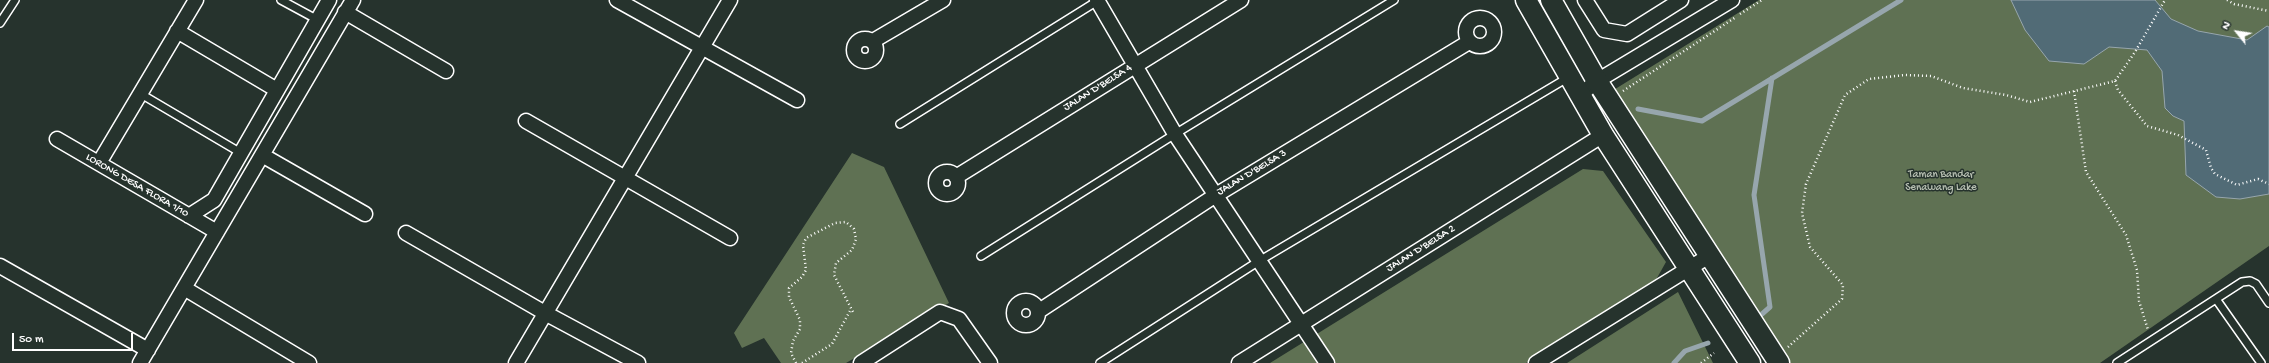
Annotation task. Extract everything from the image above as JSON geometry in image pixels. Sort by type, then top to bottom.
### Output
[{"type":"street","points":[[99,163],[196,0]]},
{"type":"street","points":[[189,216],[214,200],[329,0]]},
{"type":"street","points":[[140,363],[353,0]]},
{"type":"street","points":[[617,0],[797,100]]},
{"type":"street","points":[[516,363],[730,0]]},
{"type":"street","points":[[873,41],[943,0]]},
{"type":"street","points":[[1098,0],[1175,134],[1327,363]]},
{"type":"street","name":"JALAN D'BELSA 4","points":[[956,177],[1241,0]]},
{"type":"street","points":[[1526,0],[1603,135],[1750,363]]},
{"type":"street","points":[[1551,0],[1597,81],[1777,360]]},
{"type":"street","points":[[1585,0],[1604,30],[1627,34],[1682,0]]},
{"type":"street","points":[[1580,95],[1597,81],[1732,0]]},
{"type":"street","points":[[345,12],[446,71]]},
{"type":"street","points":[[177,31],[277,90]]},
{"type":"street","name":"JALAN D'BELSA 3","points":[[1039,311],[1216,196],[1469,42]]},
{"type":"street","points":[[526,121],[730,238]]},
{"type":"street","name":"JALAN D'BELSA 2","points":[[1239,363],[1302,325],[1603,135]]},
{"type":"street","name":"LORONG DESA FLORA 1/10","points":[[57,139],[217,232]]},
{"type":"street","points":[[262,155],[366,214]]},
{"type":"street","points":[[406,233],[545,313],[638,363]]},
{"type":"street","points":[[1536,363],[1709,256]]},
{"type":"street","points":[[0,266],[148,350]]},
{"type":"street","points":[[184,288],[307,362]]},
{"type":"street","points":[[861,363],[940,312],[959,319],[990,363]]},
{"type":"lane","points":[[0,24],[14,0]]},
{"type":"lane","points":[[281,0],[318,20]]},
{"type":"lane","points":[[900,124],[1098,0]]},
{"type":"lane","points":[[981,256],[1175,134],[1394,0]]},
{"type":"lane","points":[[1100,363],[1259,261],[1570,77]]},
{"type":"lane","points":[[141,94],[241,153]]},
{"type":"lane","points":[[2117,363],[2242,282],[2250,281],[2256,284],[2269,303]]},
{"type":"lane","points":[[2216,300],[2261,363]]},
{"type":"path","points":[[1619,93],[1762,0]]},
{"type":"path","points":[[1777,360],[1842,299],[1843,285],[1810,246],[1802,213],[1806,184],[1845,95],[1869,79],[1905,75],[1931,76],[1963,88],[2006,95],[2030,102],[2115,81],[2135,52],[2164,0]]},
{"type":"path","points":[[2227,0],[2234,4],[2269,11]]},
{"type":"path","points":[[2115,81],[2118,90],[2147,126],[2178,135],[2206,150],[2212,171],[2237,185],[2258,179],[2269,184]]},
{"type":"path","points":[[2074,91],[2086,172],[2126,235],[2137,270],[2139,301],[2151,342]]},
{"type":"path","points":[[796,363],[791,353],[793,341],[800,329],[800,320],[789,297],[790,288],[802,277],[806,270],[803,245],[806,238],[835,223],[846,222],[854,229],[856,239],[852,250],[836,263],[834,275],[854,314]]},
{"type":"path","points":[[802,363],[832,344],[851,309]]},
{"type":"path","points":[[1702,363],[1714,353]]},
{"type":"green space","name":"Taman Bandar Senawang Lake","points":[[1759,0],[2269,0],[2269,246],[2100,363],[1789,363],[1612,91]]},
{"type":"green space","points":[[852,153],[884,167],[949,303],[846,363],[781,363],[764,338],[742,348],[734,333]]},
{"type":"green space","points":[[1583,169],[1603,171],[1666,262],[1653,285],[1526,363],[1270,363]]},
{"type":"green space","points":[[1678,292],[1713,363],[1567,363]]},
{"type":"water","points":[[2011,0],[2155,0],[2171,19],[2198,31],[2247,40],[2267,26],[2269,27],[2269,194],[2240,199],[2216,197],[2186,175],[2184,121],[2173,116],[2165,108],[2162,71],[2147,50],[2109,47],[2084,64],[2049,61],[2025,30]]},
{"type":"waterway","points":[[1638,109],[1702,121],[1901,0]]},
{"type":"waterway","points":[[1762,314],[1770,307],[1754,195],[1772,78]]},
{"type":"waterway","points":[[1674,363],[1685,351],[1708,343]]}]
